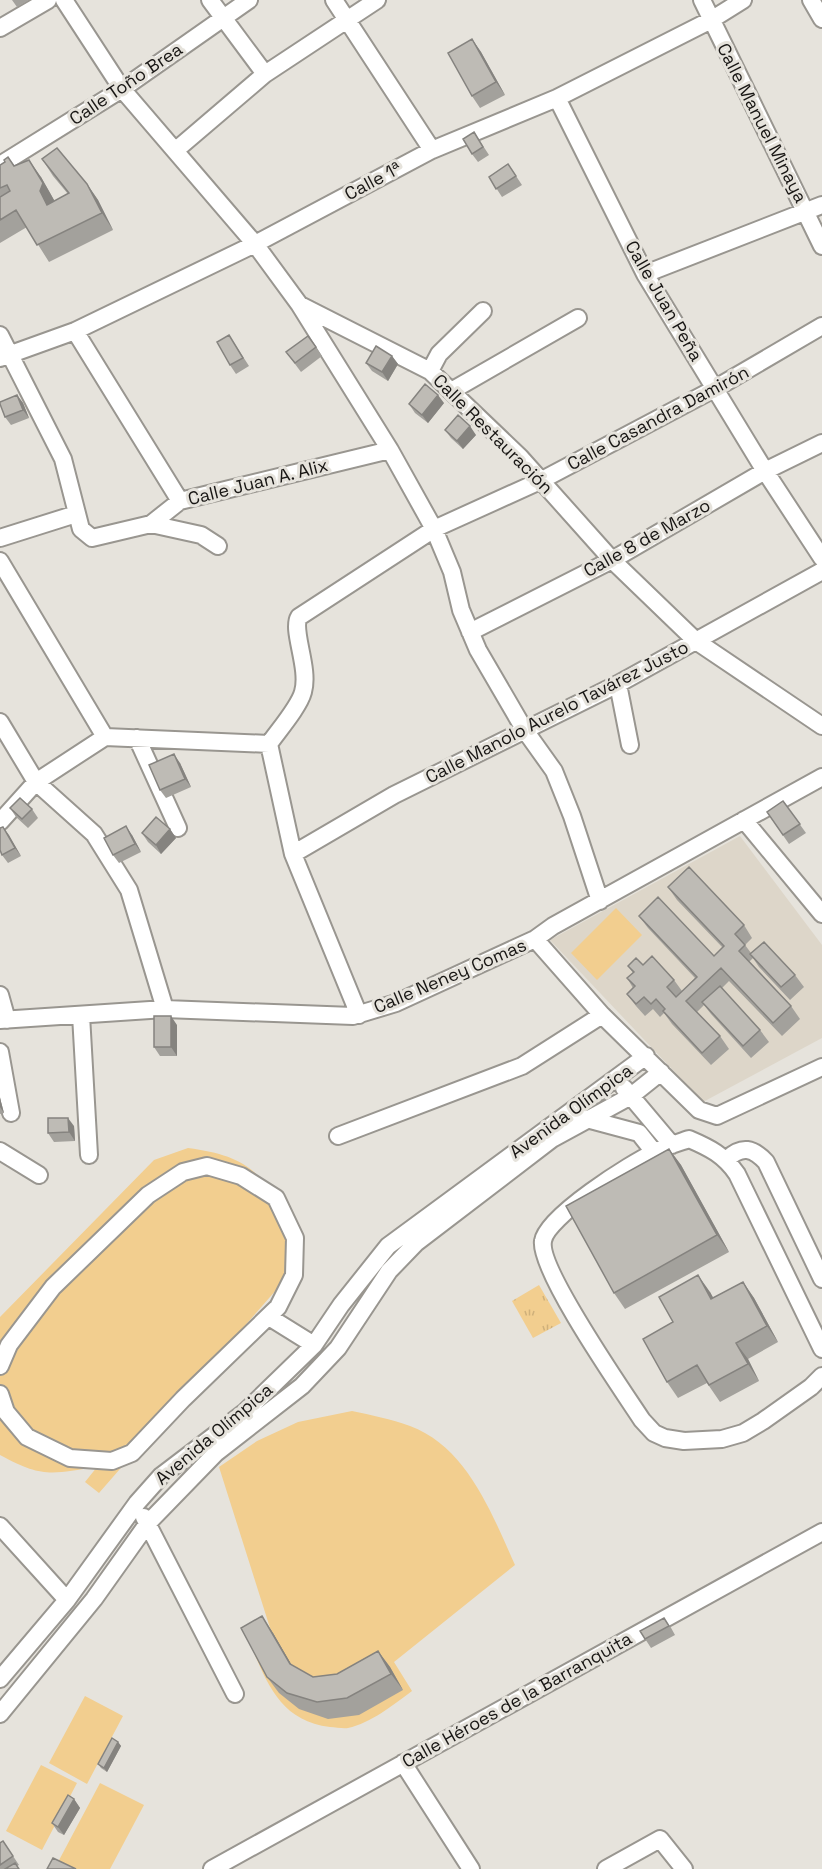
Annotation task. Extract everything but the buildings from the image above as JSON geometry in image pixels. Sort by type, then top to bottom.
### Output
[{"type":"street","points":[[0,28],[48,0]]},
{"type":"street","name":"Calle Restauración","points":[[64,0],[122,89],[255,244],[299,304],[430,371],[453,390],[520,457],[612,560],[696,641],[822,726]]},
{"type":"street","points":[[210,0],[221,18],[265,74]]},
{"type":"street","name":"Calle Toño Brea","points":[[0,165],[122,89],[249,0]]},
{"type":"street","points":[[334,0],[432,150]]},
{"type":"street","points":[[176,150],[265,74],[377,0]]},
{"type":"street","name":"Calle Manuel Minaya","points":[[702,0],[814,209],[822,246]]},
{"type":"street","name":"Calle 1ª","points":[[5,356],[75,331],[255,244],[432,150],[557,98],[711,20],[743,0]]},
{"type":"street","points":[[811,0],[822,19]]},
{"type":"street","name":"Calle Juan Peña","points":[[557,98],[645,274],[765,471],[822,558]]},
{"type":"street","points":[[645,274],[814,209]]},
{"type":"street","points":[[299,304],[390,450],[434,529],[452,572],[461,610],[470,632],[524,729],[554,771],[572,816],[600,901]]},
{"type":"street","points":[[430,371],[439,354],[483,311]]},
{"type":"street","points":[[453,390],[578,318]]},
{"type":"street","name":"Calle Casandra Damirón","points":[[269,744],[303,693],[305,665],[296,628],[299,617],[434,529],[540,481],[716,388],[822,326]]},
{"type":"street","points":[[75,331],[180,501]]},
{"type":"street","points":[[0,334],[5,356],[63,459],[76,514],[0,538]]},
{"type":"street","name":"Calle 8 de Marzo","points":[[470,632],[612,560],[765,471],[822,443]]},
{"type":"street","name":"Calle Juan A. Alix","points":[[76,514],[84,533],[92,537],[151,524],[180,501],[390,450]]},
{"type":"street","points":[[151,524],[201,535],[218,546]]},
{"type":"street","points":[[0,561],[105,737]]},
{"type":"street","name":"Calle Manolo Aurelo Tavárez Justo","points":[[293,854],[394,795],[618,684],[822,571]]},
{"type":"street","points":[[618,684],[630,745]]},
{"type":"street","points":[[0,722],[36,782],[94,834],[129,890],[165,1009]]},
{"type":"street","points":[[0,822],[36,782],[105,737],[269,744],[293,854],[359,1014]]},
{"type":"street","points":[[137,738],[178,828]]},
{"type":"street","name":"Calle Neney Comas","points":[[4,1020],[165,1009],[359,1014],[396,1003],[535,939],[553,926],[822,777]]},
{"type":"street","points":[[744,820],[822,914]]},
{"type":"street","points":[[535,939],[602,1015],[699,1110],[717,1116],[822,1067]]},
{"type":"street","points":[[0,995],[4,1020]]},
{"type":"street","points":[[81,1015],[89,1155]]},
{"type":"street","points":[[338,1136],[522,1066],[602,1015]]},
{"type":"street","points":[[0,1052],[11,1113]]},
{"type":"street","name":"Avenida Olímpica","points":[[0,1679],[67,1600],[137,1503],[161,1476],[245,1412],[314,1345],[341,1305],[388,1246],[646,1056]]},
{"type":"street","points":[[0,1714],[94,1599],[148,1524],[216,1454],[302,1386],[338,1348],[388,1271],[416,1243],[552,1139],[631,1096],[661,1072]]},
{"type":"street","points":[[616,1078],[672,1145]]},
{"type":"street","points":[[568,1114],[639,1133],[654,1152]]},
{"type":"street","points":[[822,1349],[737,1174],[727,1159],[711,1148],[689,1139],[654,1152],[568,1209],[549,1226],[542,1242],[545,1257],[579,1323],[642,1420],[654,1433],[665,1438],[684,1441],[722,1439],[763,1421],[811,1387],[822,1376]]},
{"type":"street","points":[[727,1159],[741,1149],[750,1149],[766,1162],[822,1279]]},
{"type":"street","points":[[0,1151],[39,1174]]},
{"type":"street","points":[[0,1366],[9,1345],[52,1287],[148,1195],[183,1172],[207,1166],[241,1176],[276,1198],[295,1238],[294,1275],[278,1307],[183,1399],[132,1453],[112,1461],[70,1458],[27,1437],[6,1412],[0,1394]]},
{"type":"street","points":[[269,1317],[314,1345]]},
{"type":"street","points":[[137,1503],[235,1694]]},
{"type":"street","points":[[0,1526],[67,1600]]},
{"type":"street","name":"Calle Héroes de la Barranquita","points":[[212,1869],[822,1532]]},
{"type":"street","points":[[403,1763],[471,1869]]},
{"type":"street","points":[[606,1869],[660,1839],[684,1869]]},
{"type":"shaded area","points":[[740,836],[822,945],[822,1038],[703,1102],[550,940]]},
{"type":"green space","points":[[616,908],[642,935],[597,980],[571,953]]},
{"type":"green space","points":[[188,1148],[235,1160],[257,1175],[267,1186],[294,1239],[295,1246],[291,1263],[277,1289],[99,1493],[85,1482],[97,1467],[57,1472],[37,1471],[0,1455],[0,1317],[154,1160]]},
{"type":"green space","points":[[539,1285],[561,1323],[533,1338],[512,1301]]},
{"type":"green space","points":[[352,1411],[410,1426],[430,1436],[447,1449],[462,1466],[487,1504],[515,1565],[394,1662],[412,1691],[373,1718],[357,1726],[344,1728],[313,1723],[299,1717],[278,1698],[263,1673],[250,1643],[271,1631],[219,1467],[257,1441],[298,1422]]},
{"type":"green space","points":[[85,1696],[123,1716],[87,1784],[49,1763]]},
{"type":"green space","points":[[41,1765],[77,1783],[42,1850],[6,1831]]},
{"type":"green space","points":[[100,1783],[144,1805],[110,1869],[67,1869],[57,1864]]}]
